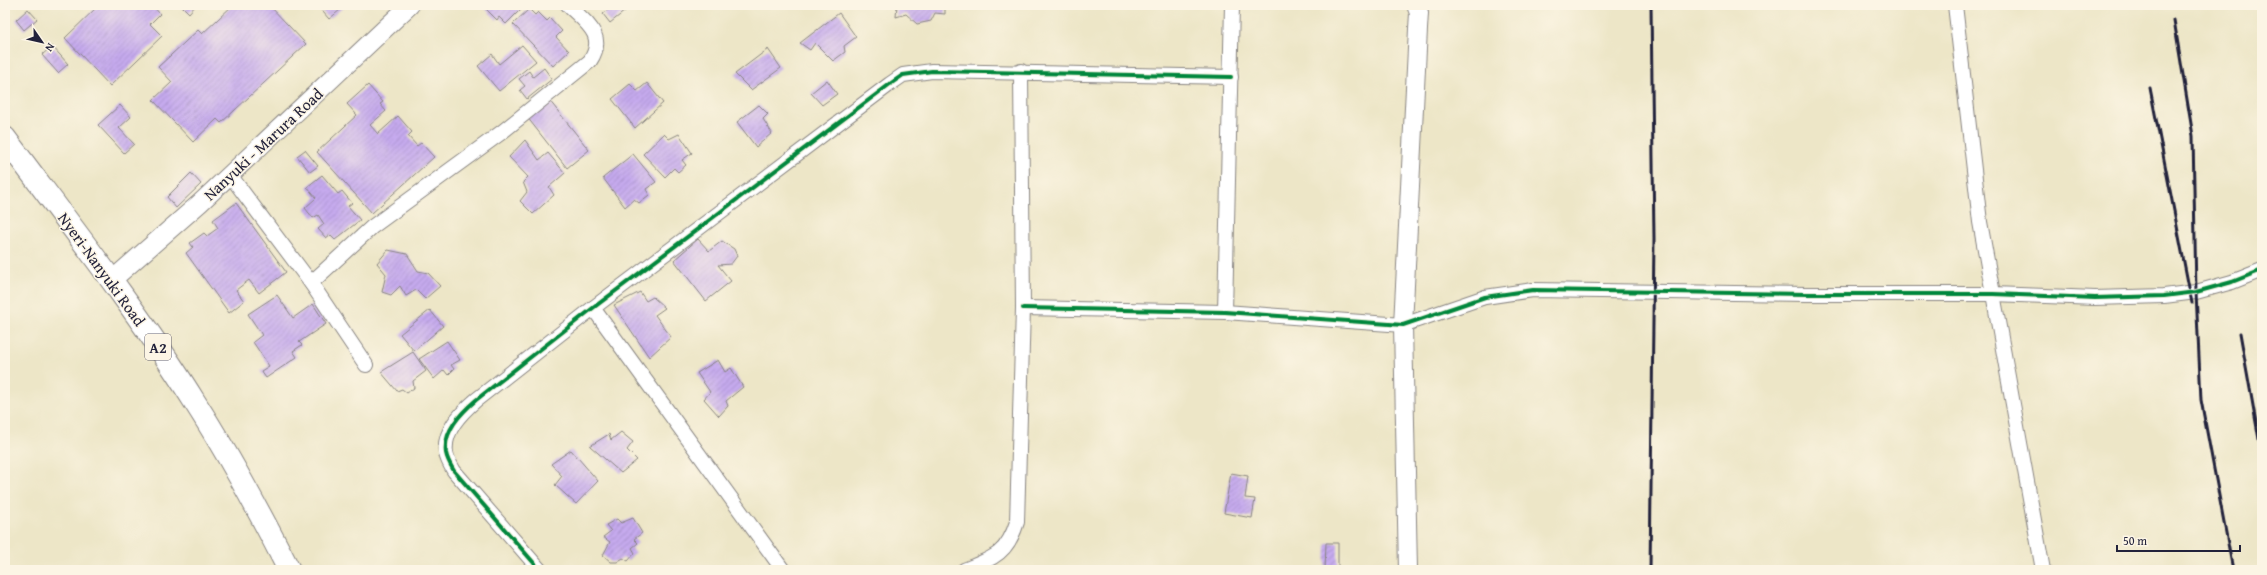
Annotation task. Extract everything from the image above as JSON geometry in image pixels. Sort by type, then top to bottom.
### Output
[{"type":"highway","name":"Nyeri-Nanyuki Road","points":[[5,138],[112,280],[196,403],[255,502],[289,570]]},
{"type":"street","name":"Nanyuki - Marura Road","points":[[112,280],[230,175],[410,5]]},
{"type":"street","points":[[311,283],[372,227],[502,132],[590,61],[596,51],[597,43],[595,31],[568,5]]},
{"type":"street","points":[[1225,312],[1232,5]]},
{"type":"street","points":[[1408,570],[1403,325],[1418,29],[1418,13],[1416,5]]},
{"type":"street","points":[[1955,5],[1980,222],[2043,570]]},
{"type":"street","points":[[540,570],[454,471],[446,453],[447,437],[463,411],[593,308],[903,75],[932,71],[1231,77]]},
{"type":"street","points":[[964,570],[995,558],[1007,546],[1017,522],[1023,308],[1021,72]]},
{"type":"street","points":[[230,175],[311,283],[366,365]]},
{"type":"street","points":[[1023,308],[1225,312],[1403,325],[1485,296],[1533,290],[1807,294],[1993,294],[2095,298],[2164,296],[2213,288],[2252,276],[2262,270]]},
{"type":"street","points":[[593,308],[783,570]]},
{"type":"building","points":[[99,5],[152,5],[160,14],[150,24],[162,36],[110,86],[65,38]]},
{"type":"building","points":[[181,5],[196,5],[189,13]]},
{"type":"building","points":[[233,5],[269,5],[306,44],[221,123],[217,119],[193,142],[153,100],[172,82],[158,67],[198,30],[202,34]]},
{"type":"building","points":[[317,5],[346,5],[329,19]]},
{"type":"building","points":[[482,5],[524,6],[506,24],[499,17],[497,20]]},
{"type":"building","points":[[604,5],[620,5],[625,11],[610,23],[603,14],[608,10]]},
{"type":"building","points":[[897,5],[945,5],[945,14],[935,13],[931,21],[917,24],[906,14],[896,17]]},
{"type":"building","points":[[28,9],[37,19],[24,30],[16,20]]},
{"type":"building","points":[[529,9],[535,15],[538,12],[547,21],[550,18],[562,31],[556,37],[569,51],[553,66],[513,24]]},
{"type":"building","points":[[839,13],[856,37],[844,46],[845,52],[833,61],[815,43],[810,50],[800,43]]},
{"type":"building","points":[[522,45],[536,61],[499,91],[478,66],[492,54],[499,64]]},
{"type":"building","points":[[52,46],[68,64],[58,73],[42,55]]},
{"type":"building","points":[[768,49],[781,68],[751,90],[735,74]]},
{"type":"building","points":[[544,68],[552,79],[527,99],[520,90],[525,86],[519,79],[529,71],[533,77]]},
{"type":"building","points":[[827,80],[837,94],[822,105],[811,93]]},
{"type":"building","points":[[647,83],[663,103],[635,128],[612,99],[630,84],[637,91]]},
{"type":"building","points":[[368,85],[383,102],[380,104],[386,111],[370,125],[378,134],[398,116],[412,132],[408,136],[417,146],[421,143],[434,157],[372,213],[317,152],[357,115],[347,104]]},
{"type":"building","points":[[549,100],[589,150],[567,168],[527,117]]},
{"type":"building","points":[[120,105],[131,117],[119,128],[134,144],[124,153],[98,125]]},
{"type":"building","points":[[759,105],[768,114],[763,119],[772,133],[756,147],[737,122]]},
{"type":"building","points":[[664,134],[669,139],[679,134],[692,153],[682,160],[686,165],[678,172],[674,168],[665,177],[643,154]]},
{"type":"building","points":[[525,140],[539,160],[548,153],[565,173],[549,187],[554,195],[533,214],[520,201],[527,192],[523,182],[528,177],[509,157]]},
{"type":"building","points":[[305,150],[318,166],[310,172],[297,156]]},
{"type":"building","points":[[633,154],[656,182],[646,189],[649,195],[639,203],[634,199],[625,207],[603,178]]},
{"type":"building","points":[[191,173],[201,184],[176,208],[167,197]]},
{"type":"building","points":[[322,175],[338,194],[342,191],[352,203],[348,206],[360,220],[335,240],[330,235],[326,238],[318,229],[324,224],[318,215],[313,218],[305,208],[316,198],[307,187]]},
{"type":"building","points":[[236,203],[286,272],[259,293],[249,280],[236,290],[244,301],[229,313],[186,253],[193,247],[190,243],[204,233],[207,236],[218,228],[213,220]]},
{"type":"building","points":[[698,239],[709,251],[722,241],[734,249],[737,256],[731,264],[718,265],[731,281],[706,301],[674,260]]},
{"type":"building","points":[[388,250],[407,254],[418,271],[428,273],[440,286],[425,299],[416,290],[406,296],[400,286],[391,295],[382,292],[386,274],[377,263]]},
{"type":"building","points":[[640,292],[646,301],[653,297],[665,308],[655,315],[671,337],[649,357],[614,305]]},
{"type":"building","points":[[277,295],[293,318],[313,304],[326,324],[299,342],[302,345],[293,351],[297,357],[266,378],[261,371],[269,366],[253,342],[262,335],[248,314]]},
{"type":"building","points":[[430,310],[443,326],[414,351],[400,334]]},
{"type":"building","points":[[447,341],[460,360],[451,365],[454,369],[448,375],[444,370],[434,379],[419,359]]},
{"type":"building","points":[[413,352],[426,371],[413,381],[414,388],[407,393],[402,389],[397,391],[381,372]]},
{"type":"building","points":[[718,360],[725,372],[731,368],[743,387],[726,401],[728,406],[719,416],[704,399],[710,392],[697,373]]},
{"type":"building","points":[[621,432],[633,442],[627,450],[637,460],[621,473],[590,446],[609,434],[611,440]]},
{"type":"building","points":[[571,450],[598,481],[576,504],[555,485],[562,476],[551,464]]},
{"type":"building","points":[[1231,473],[1248,476],[1245,498],[1255,499],[1252,518],[1224,513]]},
{"type":"building","points":[[633,518],[642,533],[634,539],[638,543],[632,548],[635,553],[628,561],[623,558],[617,562],[611,562],[603,555],[610,542],[603,537],[611,531],[606,525],[617,519],[621,523]]},
{"type":"building","points":[[1326,543],[1338,543],[1338,570],[1325,570]]},
{"type":"railway","points":[[1650,570],[1654,239],[1651,5]]},
{"type":"railway","points":[[2174,20],[2193,136],[2196,292],[2201,400],[2233,570]]},
{"type":"railway","points":[[2150,88],[2192,303]]},
{"type":"railway","points":[[2240,333],[2262,456]]},
{"type":"cycle path","points":[[540,570],[454,471],[446,453],[447,437],[454,423],[476,400],[593,308],[890,84],[903,75],[932,71],[1231,77]]},
{"type":"cycle path","points":[[1023,308],[1225,312],[1403,325],[1485,297],[1533,290],[1807,294],[1993,294],[2095,298],[2164,296],[2196,292],[2232,282],[2262,270]]}]
